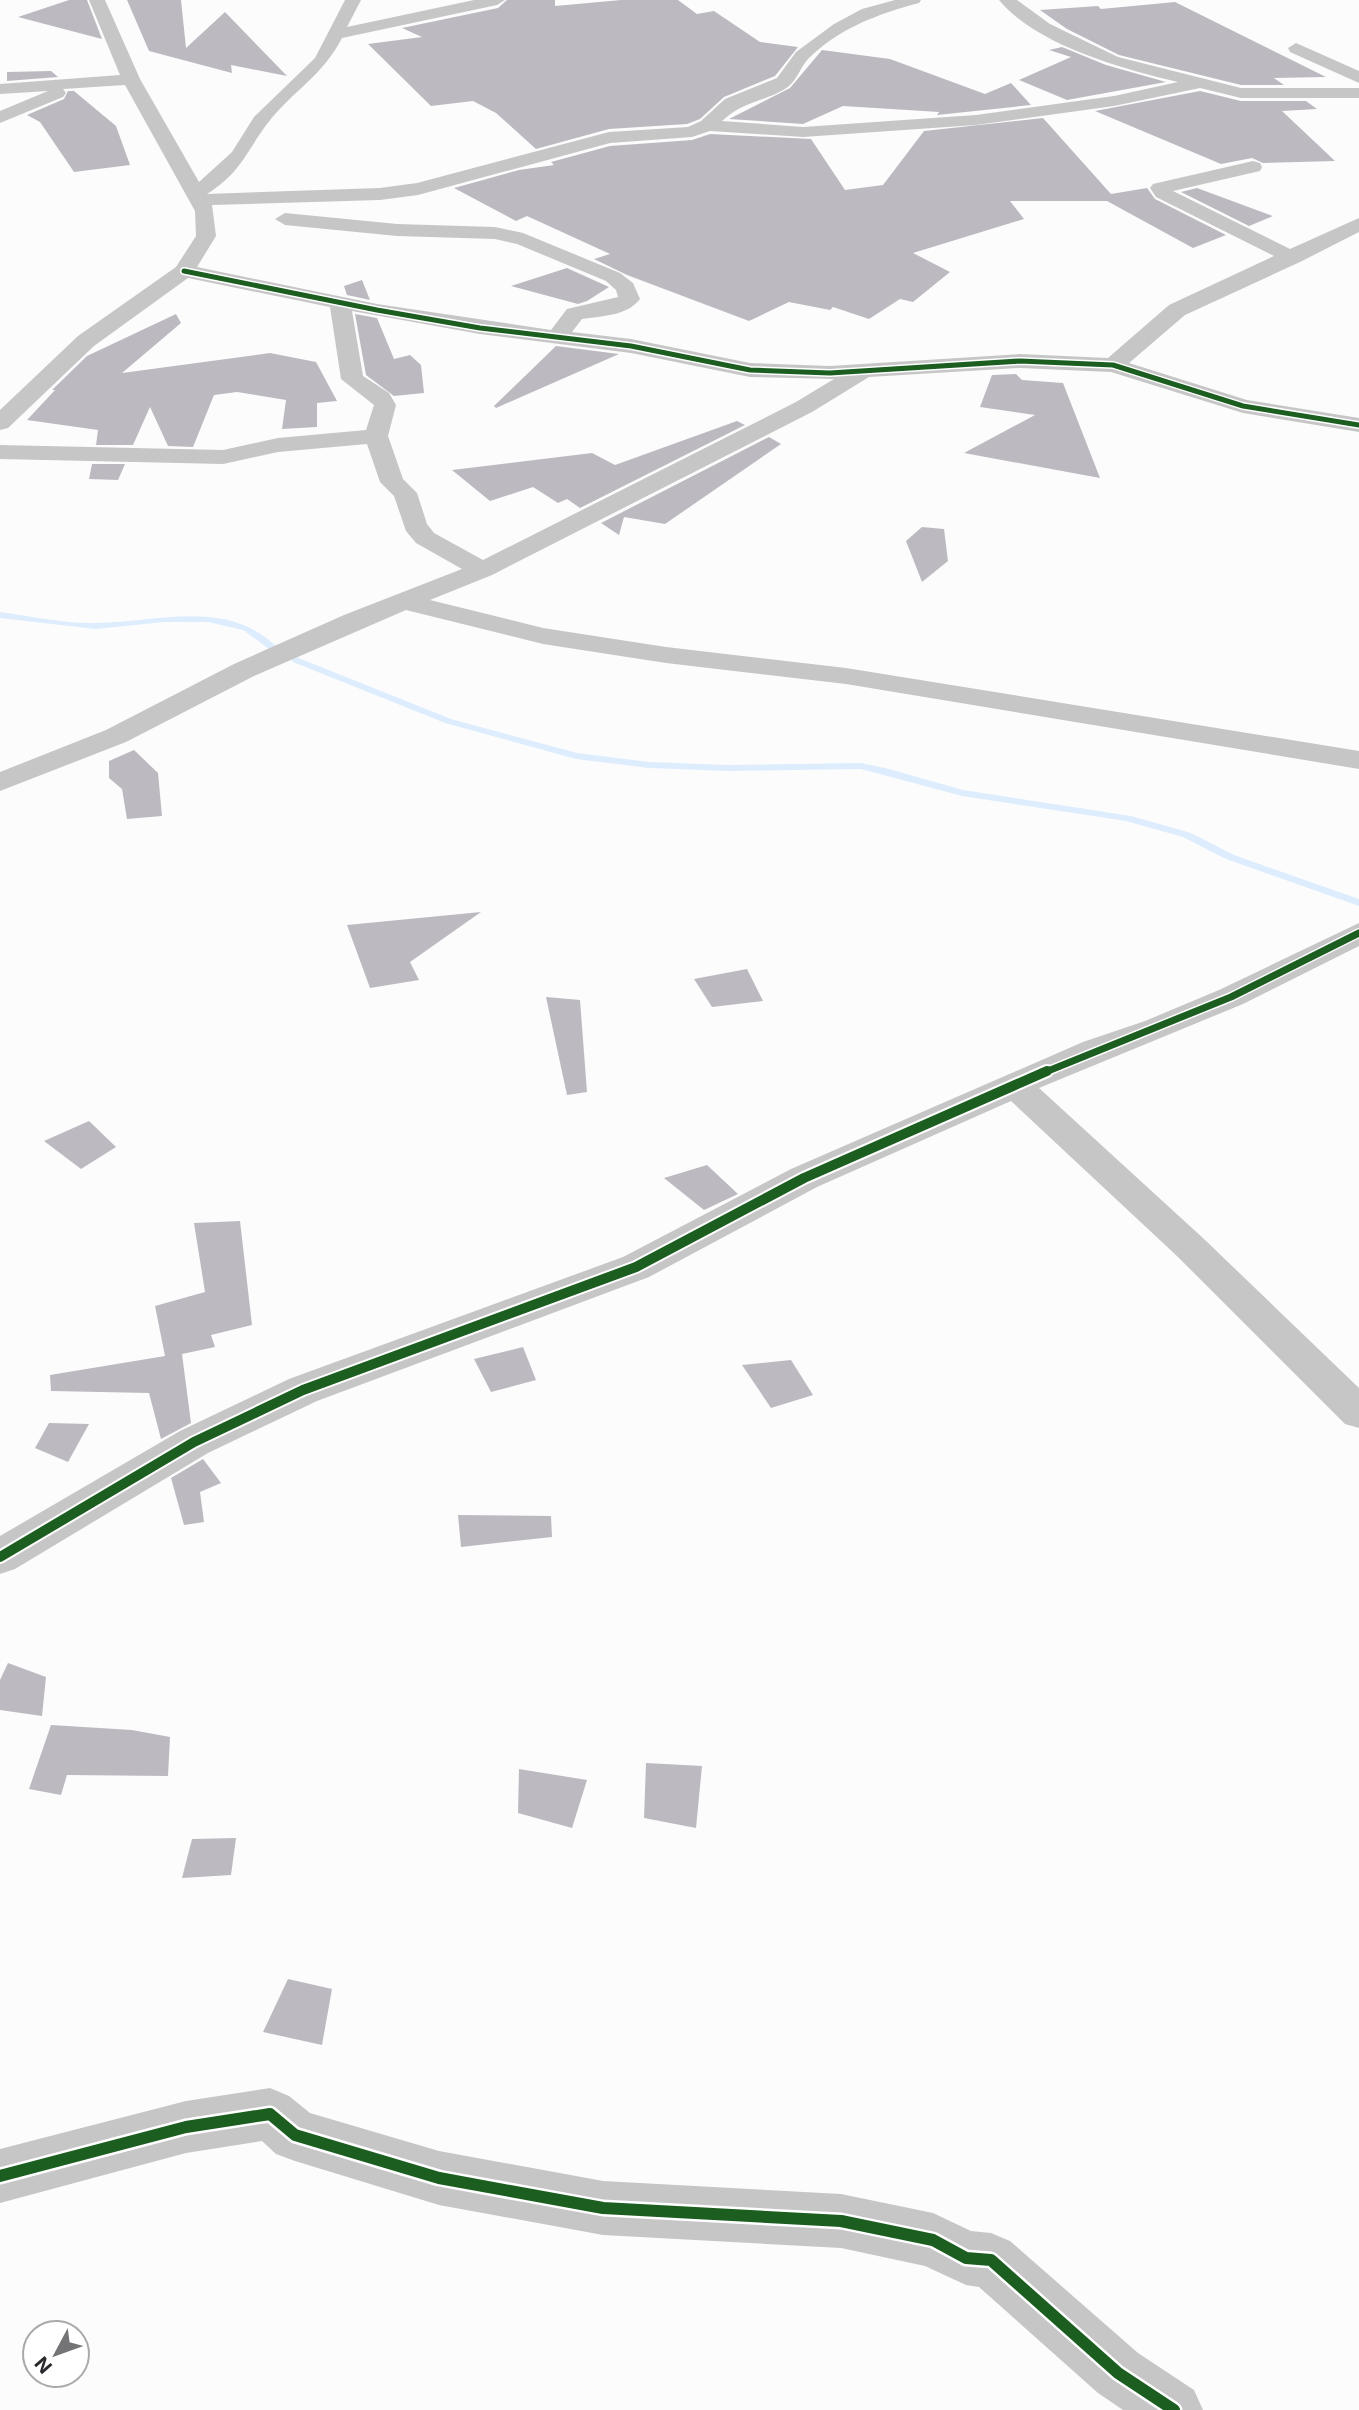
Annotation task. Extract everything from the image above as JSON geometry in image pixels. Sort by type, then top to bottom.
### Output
[{"type":"street","points":[[0,423],[86,341],[184,271],[214,227],[131,79],[97,0]]},
{"type":"street","points":[[196,196],[240,155],[260,121],[322,60],[353,0]]},
{"type":"street","points":[[336,34],[497,0]]},
{"type":"street","points":[[196,196],[334,197],[406,190],[572,150],[609,138],[692,132],[707,125],[732,103],[783,82],[802,56],[840,27],[868,12],[913,0]]},
{"type":"street","points":[[1007,0],[1044,27],[1094,54],[1200,83],[1248,93],[1359,93]]},
{"type":"street","points":[[1296,48],[1359,78]]},
{"type":"street","points":[[0,89],[131,79]]},
{"type":"street","points":[[0,118],[81,82]]},
{"type":"street","points":[[707,125],[803,132],[976,121],[1114,101],[1200,83]]},
{"type":"street","points":[[1253,167],[1160,188],[1173,199],[1293,258]]},
{"type":"street","points":[[259,222],[303,219],[397,230],[495,233],[548,248],[613,277],[626,287],[629,299],[619,306],[575,314],[557,337]]},
{"type":"street","points":[[1113,365],[1177,310],[1293,258],[1359,224]]},
{"type":"street","points":[[184,271],[480,328],[631,346],[750,370],[830,373],[1020,362],[1113,365],[1243,406],[1359,425]]},
{"type":"street","points":[[340,303],[352,379],[381,398],[385,405],[376,436],[392,482],[405,493],[415,526],[425,538],[483,570]]},
{"type":"street","points":[[0,782],[116,736],[244,670],[354,621],[483,570],[804,407],[865,371]]},
{"type":"street","points":[[0,452],[223,457],[278,445],[376,436]]},
{"type":"street","points":[[407,602],[543,636],[666,655],[846,676],[1359,760]]},
{"type":"street","points":[[0,1558],[194,1442],[303,1390],[636,1267],[804,1178],[1095,1050],[1157,1029],[1231,997],[1359,933]]},
{"type":"street","points":[[1016,1086],[1191,1248],[1359,1413]]},
{"type":"street","points":[[0,2176],[187,2127],[270,2113],[295,2135],[439,2178],[603,2207],[841,2221],[933,2240],[967,2258],[991,2260],[1118,2373],[1174,2410]]},
{"type":"building","points":[[69,0],[87,0],[102,39],[18,17]]},
{"type":"building","points":[[127,0],[181,0],[186,48],[225,12],[287,76],[231,65],[232,73],[149,51]]},
{"type":"building","points":[[507,0],[555,0],[555,6],[621,0],[678,0],[697,14],[714,11],[760,42],[798,47],[775,76],[724,97],[700,119],[687,124],[609,129],[536,149],[496,113],[473,101],[431,106],[368,44],[422,37],[402,28],[498,8]]},
{"type":"building","points":[[1175,2],[1326,77],[1274,78],[1284,85],[1241,85],[1119,55],[1067,29],[1040,10],[1098,6],[1101,9]]},
{"type":"building","points":[[1062,47],[1106,65],[1166,82],[1067,100],[1019,80],[1071,57],[1049,50]]},
{"type":"building","points":[[822,50],[890,59],[985,94],[1011,83],[1031,105],[937,115],[939,112],[843,106],[803,124],[729,119],[790,88]]},
{"type":"building","points":[[51,71],[58,77],[7,81],[7,72]]},
{"type":"building","points":[[68,91],[74,91],[116,126],[130,165],[74,172],[40,122],[27,115],[64,99]]},
{"type":"building","points":[[1200,91],[1241,101],[1306,101],[1317,109],[1282,111],[1335,161],[1263,163],[1252,158],[1221,164],[1095,111]]},
{"type":"building","points":[[1043,118],[1111,194],[1147,188],[1155,199],[1226,235],[1193,248],[1107,201],[1010,201],[1024,219],[913,253],[950,272],[913,302],[900,299],[869,319],[833,307],[830,310],[789,302],[749,321],[627,275],[594,259],[610,254],[527,216],[516,221],[454,188],[519,170],[554,165],[551,162],[610,146],[692,140],[710,134],[811,139],[845,190],[883,185],[924,131]]},
{"type":"building","points":[[1197,188],[1273,216],[1249,226],[1181,192]]},
{"type":"building","points":[[567,268],[609,287],[578,304],[511,286]]},
{"type":"building","points":[[362,280],[370,300],[347,295],[344,286]]},
{"type":"building","points":[[176,314],[181,323],[122,373],[270,353],[316,362],[337,401],[317,403],[317,427],[282,429],[286,400],[237,392],[214,395],[193,447],[168,446],[150,407],[133,445],[96,445],[98,430],[27,420],[55,390],[52,390],[87,356]]},
{"type":"building","points":[[355,314],[377,318],[394,359],[410,355],[421,365],[424,393],[394,396],[366,375]]},
{"type":"building","points":[[556,346],[619,354],[496,408],[494,406]]},
{"type":"building","points":[[1016,374],[1022,380],[1063,383],[1100,478],[964,453],[1035,415],[980,407],[992,375]]},
{"type":"building","points":[[737,421],[745,425],[580,508],[567,499],[558,503],[533,487],[490,501],[452,470],[592,453],[615,465]]},
{"type":"building","points":[[769,437],[781,444],[665,524],[624,517],[619,535],[601,523]]},
{"type":"building","points":[[92,464],[125,464],[118,480],[89,479]]},
{"type":"building","points":[[922,527],[944,529],[948,561],[922,582],[906,541]]},
{"type":"building","points":[[134,750],[158,773],[162,816],[127,819],[122,789],[109,778],[109,761]]},
{"type":"building","points":[[481,912],[410,962],[419,980],[370,988],[347,925]]},
{"type":"building","points":[[747,969],[763,1001],[712,1007],[694,979]]},
{"type":"building","points":[[546,997],[580,1000],[587,1092],[567,1095]]},
{"type":"building","points":[[89,1121],[116,1147],[81,1169],[44,1141]]},
{"type":"building","points":[[707,1165],[738,1194],[704,1210],[664,1178]]},
{"type":"building","points":[[240,1221],[252,1325],[211,1335],[215,1347],[182,1354],[191,1423],[161,1439],[149,1393],[51,1391],[50,1375],[165,1356],[155,1306],[205,1292],[194,1223]]},
{"type":"building","points":[[523,1347],[536,1380],[491,1392],[474,1359]]},
{"type":"building","points":[[791,1360],[813,1395],[771,1408],[742,1365]]},
{"type":"building","points":[[49,1423],[89,1424],[68,1462],[35,1448]]},
{"type":"building","points":[[203,1459],[221,1483],[200,1492],[204,1522],[184,1525],[171,1478]]},
{"type":"building","points":[[458,1515],[551,1516],[552,1537],[461,1547]]},
{"type":"building","points":[[8,1663],[46,1677],[42,1716],[0,1710],[0,1680]]},
{"type":"building","points":[[51,1725],[132,1730],[170,1737],[168,1776],[67,1775],[61,1795],[29,1789]]},
{"type":"building","points":[[646,1763],[702,1766],[696,1828],[644,1818]]},
{"type":"building","points":[[519,1769],[587,1780],[572,1828],[518,1813]]},
{"type":"building","points":[[236,1838],[231,1875],[182,1878],[192,1839]]},
{"type":"building","points":[[288,1979],[332,1989],[322,2045],[263,2032]]},
{"type":"waterway","points":[[0,615],[95,626],[164,619],[208,619],[246,628],[272,647]]},
{"type":"waterway","points":[[296,660],[448,721],[576,756],[649,765],[728,768],[861,766],[962,793],[1127,818],[1187,835],[1230,857],[1359,903]]},
{"type":"cycle path","points":[[184,271],[377,310],[480,328],[631,346],[750,370],[830,373],[1020,361],[1113,365],[1243,406],[1359,425]]},
{"type":"cycle path","points":[[0,1557],[194,1442],[303,1390],[636,1267],[804,1178],[1095,1050],[1157,1029],[1231,997],[1359,933]]},
{"type":"cycle path","points":[[0,2176],[186,2127],[270,2114],[295,2135],[439,2178],[603,2208],[841,2221],[933,2240],[966,2258],[991,2260],[1118,2373],[1174,2410]]}]
